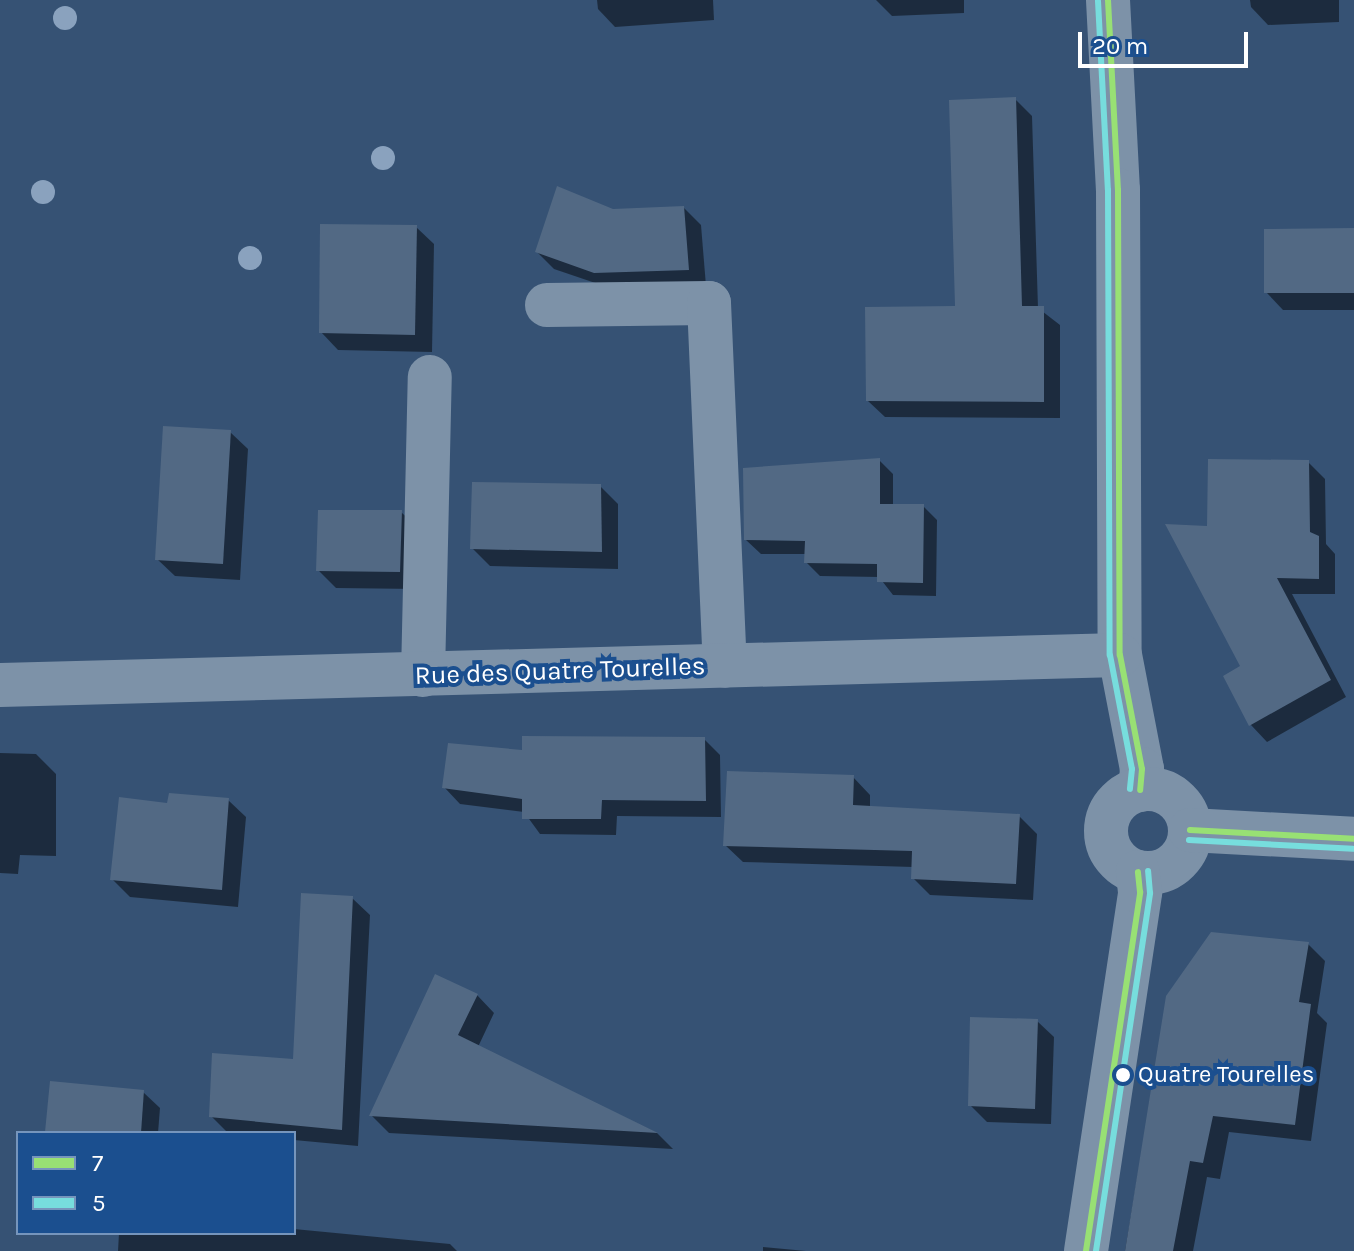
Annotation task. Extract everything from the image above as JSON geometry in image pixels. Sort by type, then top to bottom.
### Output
[{"type":"street","points":[[1108,0],[1118,190],[1120,655],[1142,769],[1140,790]]},
{"type":"street","points":[[547,305],[709,303],[725,666]]},
{"type":"street","points":[[423,675],[430,377]]},
{"type":"street","name":"Rue des Quatre Tourelles","points":[[0,685],[1120,655]]},
{"type":"street","points":[[1140,790],[1155,790],[1180,803],[1190,830],[1183,854],[1174,863],[1151,873],[1138,872],[1114,857],[1106,830],[1116,803],[1140,790]]},
{"type":"street","points":[[1190,830],[1354,839]]},
{"type":"street","points":[[1086,1251],[1140,892],[1138,872]]},
{"type":"building","points":[[1016,97],[1022,306],[1044,306],[1044,402],[866,401],[865,307],[955,306],[949,100]]},
{"type":"building","points":[[557,186],[613,209],[684,206],[689,270],[594,273],[535,252]]},
{"type":"building","points":[[320,224],[417,225],[415,335],[319,333]]},
{"type":"building","points":[[1354,228],[1354,293],[1264,293],[1264,229]]},
{"type":"building","points":[[163,426],[231,430],[223,564],[155,560]]},
{"type":"building","points":[[880,458],[880,504],[924,504],[923,583],[877,582],[877,564],[804,563],[805,541],[744,540],[743,468]]},
{"type":"building","points":[[1208,459],[1309,460],[1310,532],[1319,536],[1319,579],[1277,578],[1331,680],[1249,726],[1223,676],[1240,666],[1165,524],[1207,526]]},
{"type":"building","points":[[472,482],[601,484],[602,552],[470,549]]},
{"type":"building","points":[[318,510],[402,510],[400,572],[316,571]]},
{"type":"building","points":[[522,736],[705,737],[706,801],[602,800],[601,819],[522,819],[522,799],[442,788],[448,743],[522,750]]},
{"type":"building","points":[[727,771],[854,775],[853,805],[1020,814],[1016,884],[911,879],[912,851],[723,846]]},
{"type":"building","points":[[169,793],[229,798],[222,890],[110,880],[119,797],[167,803]]},
{"type":"building","points":[[301,893],[353,896],[342,1130],[209,1117],[212,1053],[293,1059]]},
{"type":"building","points":[[1211,932],[1309,942],[1299,1002],[1311,1004],[1295,1125],[1213,1116],[1203,1163],[1190,1161],[1173,1251],[1125,1251],[1166,996]]},
{"type":"building","points":[[435,974],[478,994],[458,1035],[658,1133],[369,1116]]},
{"type":"building","points":[[970,1017],[1038,1019],[1035,1109],[968,1106]]},
{"type":"building","points":[[50,1081],[144,1090],[141,1131],[45,1131]]},
{"type":"transit line","name":"7","points":[[1108,0],[1118,190],[1120,655],[1142,769],[1140,790]]},
{"type":"transit line","name":"5","points":[[1098,1],[1108,190],[1110,655],[1132,769],[1130,789]]},
{"type":"transit line","name":"7","points":[[1190,830],[1354,839]]},
{"type":"transit line","name":"5","points":[[1189,840],[1353,849]]},
{"type":"transit line","name":"5","points":[[1096,1251],[1150,893],[1148,871]]},
{"type":"transit line","name":"7","points":[[1086,1251],[1140,892],[1138,872]]},
{"type":"place","name":"Quatre Tourelles","points":[[1123,1075]]}]
